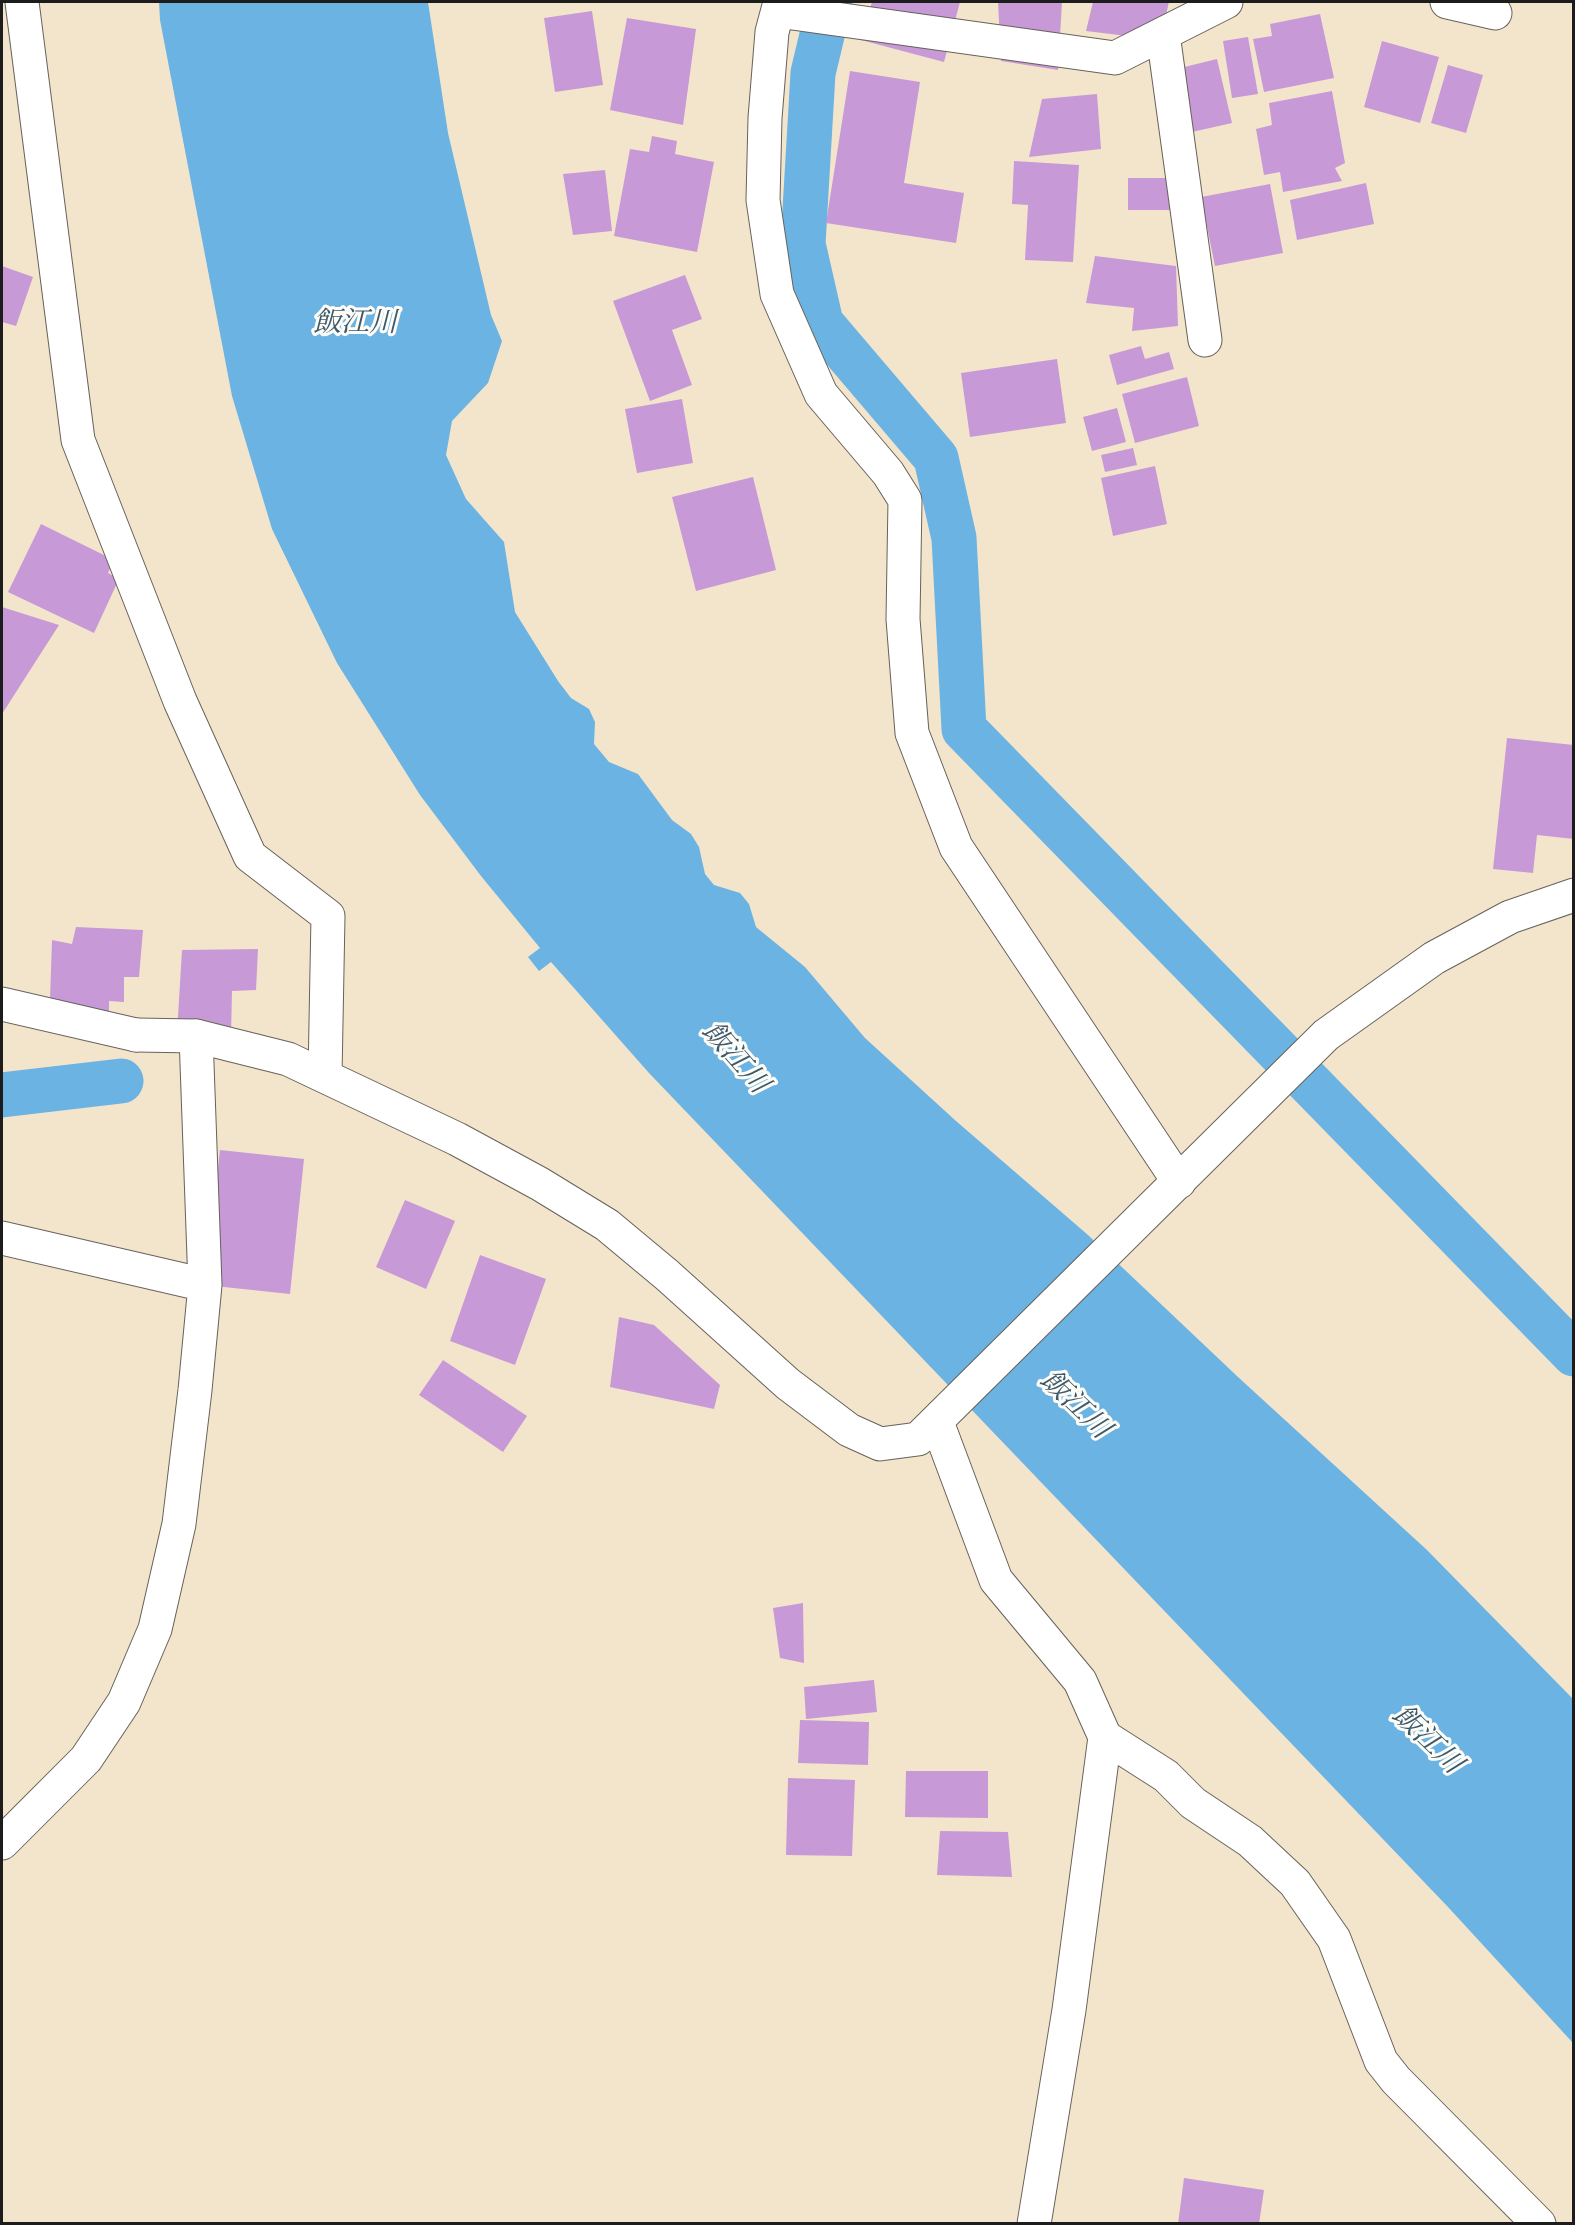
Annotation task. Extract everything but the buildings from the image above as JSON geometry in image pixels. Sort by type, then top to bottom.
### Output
[{"type":"street","points":[[22,2],[78,440],[180,701],[250,856],[328,916],[325,1076]]},
{"type":"street","points":[[1179,1182],[956,847],[912,733],[903,619],[905,500],[888,473],[821,394],[777,294],[763,200],[765,118],[772,32],[779,6],[1114,58],[1226,2]]},
{"type":"street","points":[[1447,2],[1495,13]]},
{"type":"street","points":[[1163,34],[1205,340]]},
{"type":"street","points":[[2,1004],[136,1035],[196,1036],[288,1059],[457,1139],[540,1184],[607,1225],[667,1275],[788,1384],[849,1430],[880,1444],[918,1439],[937,1422],[1326,1035],[1434,958],[1510,917],[1574,895]]},
{"type":"street","points":[[2,1843],[86,1759],[124,1702],[155,1629],[178,1524],[195,1390],[205,1285],[196,1036]]},
{"type":"street","points":[[2,1238],[205,1285]]},
{"type":"street","points":[[937,1422],[996,1580],[1080,1681],[1105,1737],[1069,2010],[1034,2223]]},
{"type":"street","points":[[1105,1737],[1166,1776],[1194,1803],[1250,1841],[1296,1883],[1334,1939],[1381,2061],[1396,2080],[1539,2223]]},
{"type":"water","name":"飯江川","points":[[159,2],[428,2],[448,133],[491,315],[502,341],[488,383],[452,421],[446,455],[466,499],[504,542],[515,612],[558,681],[571,698],[589,709],[595,722],[594,744],[609,762],[638,774],[672,820],[691,834],[699,847],[705,874],[714,885],[740,893],[749,904],[756,927],[805,967],[865,1038],[956,1121],[1088,1235],[1238,1377],[1427,1550],[1573,1699],[1573,2043],[1448,1907],[649,1073],[551,962],[539,971],[528,957],[540,948],[481,876],[420,795],[337,663],[272,529],[232,396],[160,20]]},
{"type":"waterway","points":[[830,2],[813,73],[803,244],[821,323],[936,458],[954,538],[964,729],[1574,1354]]},
{"type":"waterway","points":[[2,1095],[121,1081]]}]
